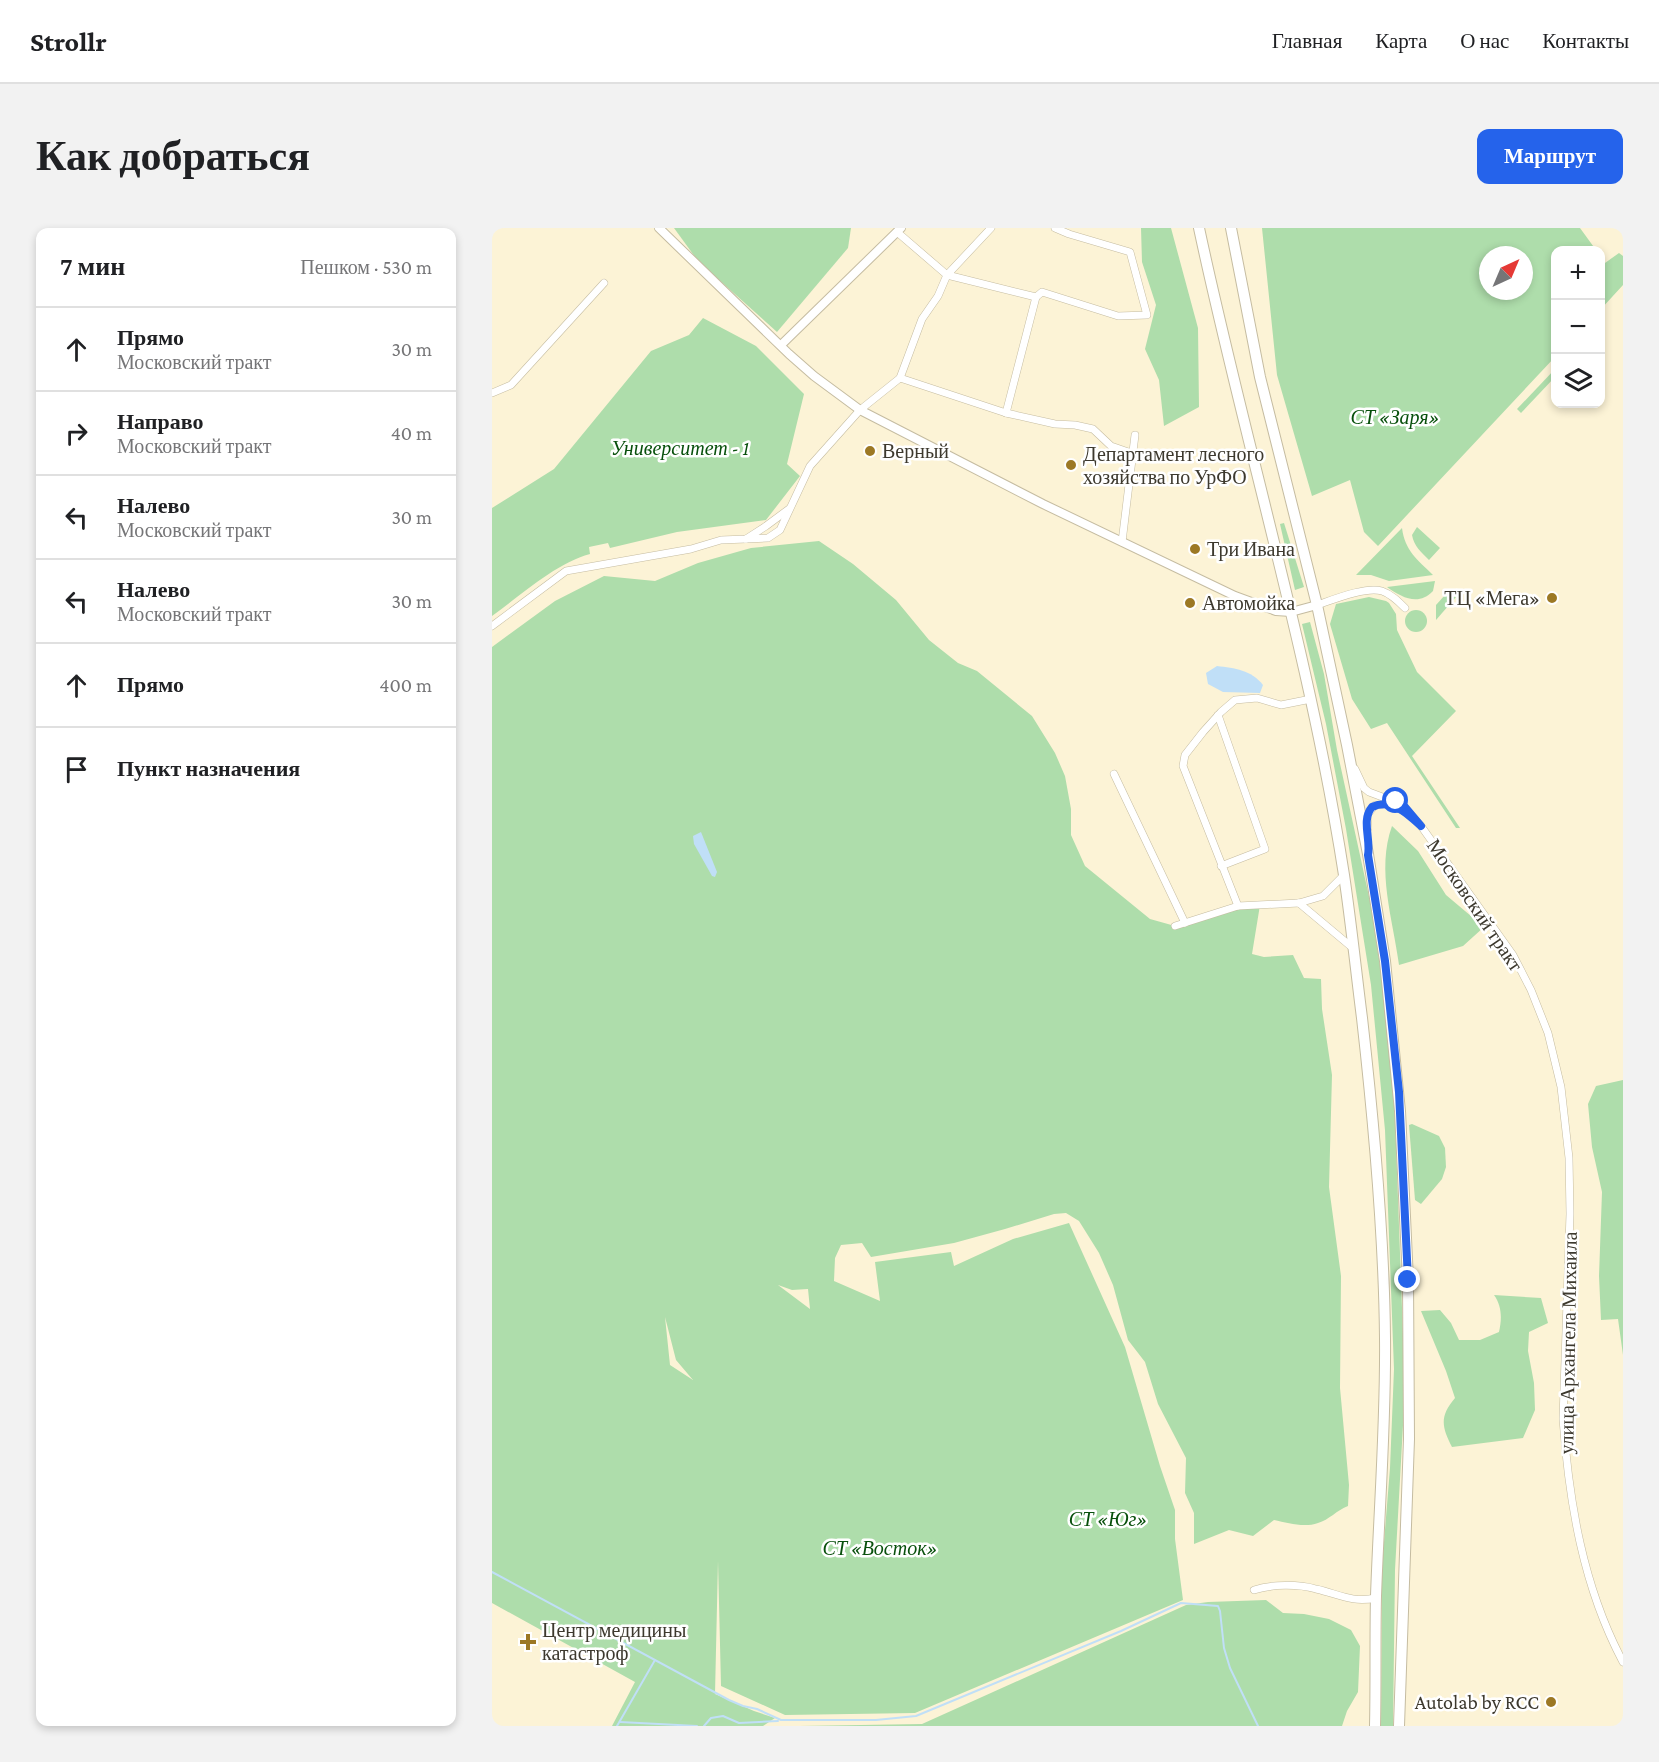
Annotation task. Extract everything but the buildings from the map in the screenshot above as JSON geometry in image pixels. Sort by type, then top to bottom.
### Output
[{"type":"main road","points":[[1199,228],[1311,699],[1344,875],[1354,949],[1369,1080],[1382,1237],[1385,1340],[1376,1598],[1375,1726]]},
{"type":"main road","points":[[1231,228],[1260,376],[1317,605],[1349,752],[1385,961],[1399,1092],[1408,1261],[1409,1439],[1399,1726]]},
{"type":"street","points":[[659,228],[780,345],[814,375],[860,410],[1236,597],[1276,611],[1291,612],[1371,590],[1391,595],[1405,608]]},
{"type":"street","points":[[492,626],[566,572],[691,549],[721,540],[768,538],[780,530],[810,466],[860,410],[900,378],[922,319],[938,296],[946,275],[992,228]]},
{"type":"street","points":[[1006,413],[1036,297],[1042,292],[1118,316],[1147,315],[1130,252],[1056,228]]},
{"type":"street","points":[[780,345],[899,230],[946,275],[1036,297]]},
{"type":"street","points":[[492,393],[511,385],[604,283]]},
{"type":"street","points":[[900,378],[1006,413],[1055,424],[1093,429],[1111,446],[1134,454]]},
{"type":"street","points":[[1122,542],[1135,435]]},
{"type":"street","points":[[746,539],[790,508]]},
{"type":"street","points":[[1238,906],[1183,766],[1185,756],[1218,715],[1235,700],[1257,698],[1281,705],[1311,699]]},
{"type":"street","points":[[1218,715],[1265,849],[1221,866]]},
{"type":"street","name":"Московский тракт","points":[[1349,752],[1364,788],[1401,804],[1421,826],[1508,948],[1522,971],[1548,1034],[1561,1087]]},
{"type":"street","points":[[1114,774],[1185,923]]},
{"type":"street","name":"Московский тракт","points":[[1368,855],[1370,847],[1367,814],[1375,806],[1384,804],[1396,806],[1421,826]]},
{"type":"street","points":[[1175,926],[1238,906],[1299,903],[1323,896],[1344,875]]},
{"type":"street","points":[[1299,903],[1354,949]]},
{"type":"street","name":"улица Архангела Михаила","points":[[1561,1087],[1570,1180],[1563,1419],[1566,1452],[1573,1507],[1586,1568],[1605,1623],[1623,1662]]},
{"type":"street","points":[[1254,1590],[1264,1587],[1298,1586],[1316,1588],[1342,1598],[1365,1600],[1376,1598]]},
{"type":"green space","points":[[674,228],[851,228],[848,248],[777,332],[698,261]]},
{"type":"green space","points":[[1141,228],[1171,228],[1198,328],[1199,407],[1164,426],[1159,380],[1145,349],[1156,305],[1142,262]]},
{"type":"green space","name":"СТ «Заря»","points":[[1262,228],[1580,228],[1593,246],[1551,246],[1551,361],[1378,546],[1364,532],[1350,480],[1312,496],[1277,375]]},
{"type":"green space","points":[[1619,253],[1623,256],[1623,285],[1605,305],[1605,300],[1605,263]]},
{"type":"green space","name":"Университет - 1","points":[[703,318],[756,346],[804,394],[787,464],[800,476],[766,520],[677,532],[610,548],[608,543],[589,547],[590,554],[577,558],[552,572],[492,616],[492,508],[554,469],[651,351],[689,335]]},
{"type":"green space","points":[[1551,373],[1551,381],[1521,413],[1517,409]]},
{"type":"green space","points":[[1284,523],[1304,587],[1295,590],[1280,524]]},
{"type":"green space","points":[[1417,527],[1440,548],[1429,560],[1418,549],[1413,539],[1412,535]]},
{"type":"green space","points":[[1402,528],[1409,549],[1433,575],[1389,581],[1371,575],[1356,575]]},
{"type":"green space","points":[[819,541],[853,564],[896,600],[929,640],[958,663],[977,671],[1032,716],[1055,753],[1065,776],[1071,809],[1071,835],[1085,866],[1150,919],[1175,926],[1238,906],[1260,905],[1252,954],[1264,957],[1293,955],[1304,978],[1321,979],[1322,1009],[1332,1075],[1329,1187],[1341,1276],[1340,1388],[1349,1485],[1348,1506],[1322,1522],[1307,1525],[1274,1520],[1253,1536],[1229,1530],[1194,1544],[1194,1513],[1185,1493],[1186,1458],[1158,1404],[1145,1362],[1128,1340],[1113,1285],[1099,1253],[1079,1221],[1066,1213],[1054,1214],[954,1243],[871,1257],[862,1243],[841,1245],[835,1258],[834,1281],[880,1301],[875,1262],[951,1252],[954,1266],[1013,1239],[1069,1223],[1125,1347],[1175,1510],[1175,1539],[1183,1600],[915,1713],[785,1715],[721,1686],[718,1561],[715,1694],[775,1718],[763,1726],[612,1726],[635,1682],[492,1603],[492,647],[555,601],[604,576],[655,581],[698,563],[751,548]],"holes":[[[778,1285],[792,1290],[808,1289],[810,1309]],[[665,1317],[676,1360],[693,1380],[670,1365]]]},
{"type":"green space","points":[[1435,581],[1433,591],[1428,596],[1416,599],[1404,597],[1387,587]]},
{"type":"green space","points":[[1445,595],[1456,597],[1436,620],[1436,605]]},
{"type":"green space","points":[[1369,597],[1389,603],[1396,614],[1397,630],[1417,672],[1456,711],[1412,756],[1460,828],[1456,828],[1387,723],[1371,729],[1352,699],[1330,624],[1336,604]]},
{"type":"green space","points":[[1416,610],[1424,613],[1427,621],[1424,629],[1416,632],[1408,629],[1405,621],[1408,613]]},
{"type":"green space","points":[[1310,622],[1324,674],[1337,750],[1370,901],[1383,984],[1395,1117],[1403,1335],[1403,1425],[1395,1570],[1393,1726],[1381,1726],[1382,1567],[1390,1468],[1394,1369],[1385,1130],[1371,985],[1346,829],[1326,724],[1302,624]]},
{"type":"green space","points":[[1392,826],[1418,851],[1446,895],[1484,927],[1463,946],[1399,965],[1386,877],[1387,843]]},
{"type":"green space","points":[[1623,1080],[1623,1355],[1618,1319],[1601,1320],[1599,1276],[1602,1192],[1592,1147],[1588,1104],[1596,1086]]},
{"type":"green space","points":[[1412,1124],[1439,1136],[1445,1148],[1446,1167],[1442,1179],[1421,1204],[1415,1200],[1409,1125]]},
{"type":"green space","points":[[1494,1295],[1541,1298],[1548,1323],[1529,1332],[1528,1351],[1534,1383],[1535,1410],[1523,1438],[1452,1447],[1444,1428],[1444,1417],[1455,1398],[1421,1311],[1440,1310],[1451,1323],[1459,1340],[1480,1340],[1499,1332],[1501,1313]]},
{"type":"green space","points":[[1266,1600],[1283,1613],[1329,1619],[1351,1630],[1360,1646],[1358,1692],[1347,1711],[1342,1726],[799,1726],[922,1724],[1186,1605]]},
{"type":"water","points":[[1217,666],[1236,669],[1253,676],[1263,685],[1260,693],[1223,692],[1208,684],[1206,673]]},
{"type":"water","points":[[701,832],[717,872],[715,877],[712,876],[694,844],[693,836]]},
{"type":"waterway","points":[[492,1572],[729,1700],[781,1720],[876,1720],[916,1716],[1121,1631],[1181,1603],[1218,1606],[1224,1648],[1230,1668],[1258,1726]]},
{"type":"waterway","points":[[617,1726],[655,1660]]},
{"type":"waterway","points":[[704,1726],[711,1718],[723,1716],[739,1723],[778,1721]]},
{"type":"waterway","points":[[620,1722],[697,1726]]},
{"type":"place","name":"Верный","points":[[870,451]]},
{"type":"place","name":"Департамент лесного хозяйства по УрФО","points":[[1071,465]]},
{"type":"place","name":"Три Ивана","points":[[1195,549]]},
{"type":"place","name":"ТЦ «Мега»","points":[[1552,598]]},
{"type":"place","name":"Автомойка","points":[[1190,603]]},
{"type":"place","name":"Центр медицины катастроф","points":[[528,1642]]},
{"type":"place","name":"Autolab by RCC","points":[[1551,1702]]},
{"type":"route","points":[[1396,801],[1405,807],[1421,826],[1396,806],[1388,804],[1372,807],[1367,814],[1367,820],[1370,847],[1368,855],[1385,961],[1399,1092],[1408,1280]]},
{"type":"park label","name":"СТ «Юг»","points":[[1108,1519]]},
{"type":"park label","name":"СТ «Восток»","points":[[880,1548]]}]
